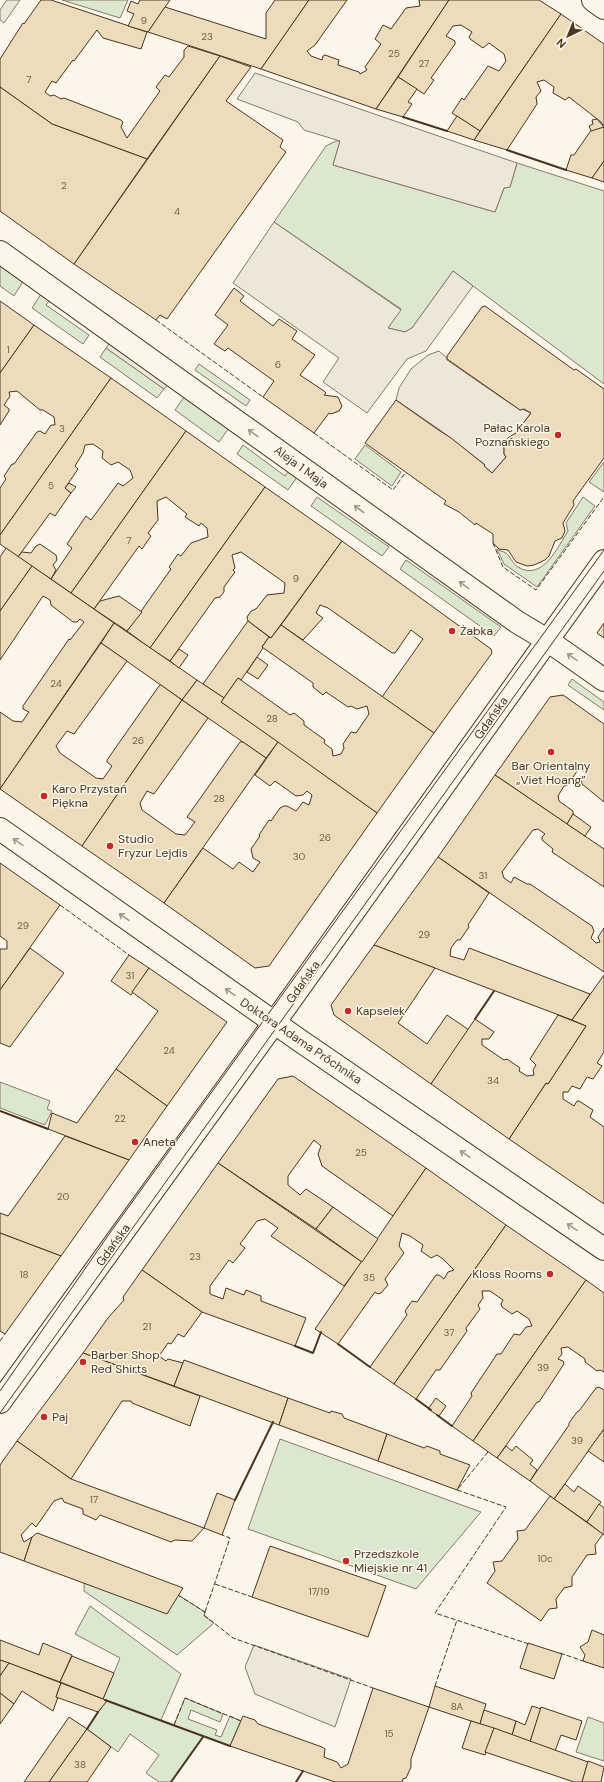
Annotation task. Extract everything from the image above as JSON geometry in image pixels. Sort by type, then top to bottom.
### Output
[{"type":"street","points":[[593,0],[604,8]]},
{"type":"street","name":"Aleja 1 Maja","points":[[0,252],[517,622],[547,640],[604,680]]},
{"type":"street","name":"Gdańska","points":[[0,1402],[274,1023],[604,561]]},
{"type":"street","name":"Doktora Adama Próchnika","points":[[0,829],[274,1023],[604,1249]]},
{"type":"green space","points":[[62,0],[128,0],[120,18]]},
{"type":"green space","points":[[336,141],[340,141],[333,165],[495,212],[504,188],[510,187],[517,163],[604,191],[604,384],[453,271],[412,328],[405,332],[388,328],[401,309],[274,222],[326,146]]},
{"type":"green space","points":[[0,261],[25,278],[14,296],[0,286]]},
{"type":"green space","points":[[43,291],[52,297],[46,305],[89,335],[83,344],[32,308]]},
{"type":"green space","points":[[106,348],[164,389],[157,398],[100,357]]},
{"type":"green space","points":[[199,364],[250,400],[246,406],[195,370]]},
{"type":"green space","points":[[187,393],[231,425],[219,442],[175,410]]},
{"type":"green space","points":[[243,445],[285,476],[292,467],[300,473],[288,490],[237,454]]},
{"type":"green space","points":[[365,445],[401,472],[392,486],[355,459]]},
{"type":"green space","points":[[604,462],[604,492],[589,482]]},
{"type":"green space","points":[[317,497],[389,547],[382,556],[311,506]]},
{"type":"green space","points":[[583,497],[595,506],[537,587],[504,564],[497,549],[506,553],[518,567],[527,570],[535,570],[548,561],[568,531],[566,523]]},
{"type":"green space","points":[[406,560],[501,627],[494,636],[400,569]]},
{"type":"green space","points":[[572,679],[604,702],[604,710],[568,685]]},
{"type":"green space","points":[[0,1082],[50,1101],[47,1109],[52,1111],[45,1125],[0,1108]]},
{"type":"green space","points":[[280,1439],[481,1512],[416,1589],[248,1529]]},
{"type":"green space","points":[[84,1583],[178,1595],[205,1612],[204,1616],[214,1623],[177,1655],[84,1591]]},
{"type":"green space","points":[[90,1606],[181,1674],[161,1720],[174,1725],[185,1698],[223,1714],[220,1722],[191,1710],[188,1719],[217,1730],[215,1735],[221,1737],[230,1716],[241,1721],[230,1746],[204,1736],[171,1782],[159,1782],[146,1773],[159,1755],[130,1734],[118,1752],[87,1729],[106,1701],[103,1699],[120,1658],[75,1634]]},
{"type":"green space","points":[[588,1717],[604,1723],[604,1761],[576,1752]]},
{"type":"shaded area","points":[[7,0],[20,0],[4,23],[0,20],[0,10]]},
{"type":"shaded area","points":[[255,73],[517,163],[510,187],[504,188],[495,212],[333,165],[340,141],[304,130],[298,122],[237,99]]},
{"type":"shaded area","points":[[274,222],[401,310],[388,328],[405,332],[412,328],[453,271],[473,286],[426,351],[407,359],[367,413],[323,382],[339,358],[233,283]]},
{"type":"shaded area","points":[[112,339],[170,381],[164,389],[106,348]]},
{"type":"shaded area","points":[[439,351],[447,358],[447,360],[520,410],[522,409],[531,413],[516,433],[508,438],[504,444],[504,454],[506,457],[492,473],[484,466],[484,464],[440,430],[396,400],[399,388],[411,369],[428,355]]},
{"type":"shaded area","points":[[254,1645],[351,1679],[335,1727],[255,1694],[245,1667]]},
{"type":"building","points":[[41,0],[51,0],[147,32],[141,49],[103,38],[97,30],[56,83],[52,81],[45,92],[50,96],[54,95],[61,99],[64,98],[121,120],[123,122],[121,127],[127,138],[160,91],[156,87],[165,75],[169,77],[184,57],[184,50],[188,46],[220,56],[147,159],[52,124],[0,87],[0,59],[23,23],[24,24]]},
{"type":"building","points":[[140,0],[170,0],[148,32],[128,26],[134,14],[127,11],[131,1],[138,4]]},
{"type":"building","points":[[275,0],[309,0],[261,69],[148,32],[165,7],[266,39],[266,13]]},
{"type":"building","points":[[309,0],[347,0],[315,45],[307,51],[311,56],[322,60],[323,56],[325,55],[339,60],[338,65],[359,72],[360,74],[367,70],[365,67],[381,44],[375,39],[383,25],[391,29],[406,8],[420,6],[419,0],[449,0],[376,109],[261,69]]},
{"type":"building","points":[[449,0],[539,0],[561,14],[480,131],[452,113],[462,98],[464,100],[488,66],[499,71],[506,61],[504,54],[489,43],[483,48],[470,39],[469,37],[472,32],[461,25],[453,26],[446,36],[455,41],[455,44],[431,78],[434,80],[424,94],[398,77]]},
{"type":"building","points":[[561,14],[604,44],[604,127],[601,122],[569,97],[565,100],[553,93],[554,87],[544,80],[537,82],[541,91],[536,97],[537,104],[507,150],[474,140]]},
{"type":"building","points":[[220,56],[251,67],[226,101],[283,140],[280,147],[286,152],[167,319],[160,315],[156,320],[74,264]]},
{"type":"building","points":[[398,77],[417,89],[408,102],[412,104],[403,117],[376,109]]},
{"type":"building","points":[[0,87],[52,124],[147,159],[74,264],[0,211]]},
{"type":"building","points":[[457,116],[480,131],[474,140],[447,131]]},
{"type":"building","points":[[597,119],[604,127],[591,131],[589,126],[593,124],[592,120]]},
{"type":"building","points":[[604,127],[604,161],[592,178],[566,170],[571,155],[574,155],[592,129]]},
{"type":"building","points":[[604,161],[604,182],[592,178]]},
{"type":"building","points":[[234,288],[244,296],[240,301],[273,326],[279,319],[297,331],[292,339],[315,355],[300,375],[324,391],[326,393],[324,395],[338,397],[342,406],[339,411],[331,414],[329,413],[314,433],[263,397],[274,381],[228,348],[225,351],[214,344],[228,325],[215,315]]},
{"type":"building","points":[[0,301],[34,325],[0,373]]},
{"type":"building","name":"Pałac Karola Poznańskiego","points":[[485,306],[574,370],[576,369],[604,389],[604,458],[573,501],[574,505],[563,523],[565,531],[562,538],[555,541],[549,556],[545,560],[534,565],[527,566],[516,562],[508,550],[499,549],[493,543],[493,534],[476,523],[475,525],[459,512],[444,504],[446,501],[365,443],[396,400],[451,438],[485,465],[484,466],[492,473],[506,457],[504,454],[504,444],[508,438],[516,433],[531,413],[524,409],[520,410],[447,359],[447,356],[482,307]]},
{"type":"building","points":[[34,325],[111,378],[0,535],[0,488],[6,479],[4,476],[37,432],[40,431],[45,434],[51,425],[55,425],[54,417],[43,410],[40,410],[17,391],[9,392],[10,396],[4,405],[9,409],[9,411],[0,425],[0,373]]},
{"type":"building","points":[[111,378],[186,431],[71,593],[51,579],[72,548],[67,544],[86,516],[91,520],[118,483],[123,486],[133,478],[130,470],[118,462],[111,465],[102,458],[103,451],[93,444],[85,445],[83,453],[75,466],[78,469],[65,488],[71,493],[55,516],[50,513],[18,557],[0,544],[0,535]]},
{"type":"building","points":[[186,431],[265,487],[150,648],[127,631],[171,569],[169,567],[178,554],[181,556],[191,543],[208,537],[207,528],[201,523],[199,526],[185,517],[187,514],[166,497],[157,501],[158,520],[148,533],[151,536],[142,549],[139,546],[94,609],[71,593]]},
{"type":"building","points":[[69,483],[76,487],[71,493],[65,488]]},
{"type":"building","points":[[265,487],[342,541],[271,638],[248,621],[247,617],[251,611],[256,609],[267,595],[284,593],[285,583],[241,552],[232,555],[235,568],[233,570],[235,572],[224,587],[224,592],[220,597],[215,598],[170,661],[150,648]]},
{"type":"building","points":[[342,541],[491,649],[492,653],[434,733],[382,697],[423,639],[411,630],[395,653],[392,653],[328,608],[320,605],[316,613],[323,618],[303,640],[281,625]]},
{"type":"building","points":[[40,544],[56,555],[57,560],[53,565],[56,570],[51,579],[18,557],[22,552],[31,553],[36,546]]},
{"type":"building","points":[[6,548],[32,566],[0,611],[0,557]]},
{"type":"building","points":[[32,566],[114,623],[0,789],[0,712],[13,721],[22,722],[29,712],[23,709],[23,706],[69,639],[70,640],[84,622],[80,619],[77,622],[73,622],[51,605],[50,600],[43,596],[0,660],[0,611]]},
{"type":"building","points":[[119,596],[142,612],[127,631],[94,609],[100,601]]},
{"type":"building","points":[[248,621],[269,637],[241,680],[238,678],[224,698],[203,684]]},
{"type":"building","points":[[114,623],[197,680],[182,700],[101,643]]},
{"type":"building","points":[[604,623],[604,638],[597,633]]},
{"type":"building","points":[[281,625],[434,733],[377,813],[221,702],[238,678],[290,715],[294,713],[304,721],[304,725],[325,740],[324,743],[332,749],[333,756],[341,754],[344,748],[343,744],[351,732],[356,733],[369,714],[367,706],[357,709],[351,706],[348,707],[326,692],[323,695],[313,687],[313,683],[262,647],[269,637],[271,638]]},
{"type":"building","points":[[101,643],[127,661],[74,734],[67,731],[56,746],[60,753],[96,778],[103,779],[112,766],[107,762],[107,760],[159,686],[161,685],[182,700],[82,846],[0,789]]},
{"type":"building","points":[[179,649],[188,655],[179,668],[170,661]]},
{"type":"building","points":[[257,657],[268,665],[258,679],[247,672]]},
{"type":"building","points":[[197,680],[224,698],[221,702],[278,742],[266,758],[182,700]]},
{"type":"building","points":[[563,695],[604,724],[604,802],[582,784],[581,779],[586,773],[579,768],[568,785],[564,786],[558,796],[559,801],[573,811],[573,814],[567,824],[495,775],[550,697]]},
{"type":"building","points":[[182,700],[208,718],[154,794],[147,791],[140,803],[142,810],[176,834],[185,835],[195,822],[187,817],[240,742],[243,742],[266,758],[164,903],[82,846]]},
{"type":"building","points":[[278,742],[377,813],[269,966],[255,968],[164,903],[203,848],[233,869],[239,862],[253,872],[260,862],[253,858],[251,849],[269,820],[271,821],[280,808],[284,806],[296,811],[303,802],[309,805],[312,795],[307,791],[303,795],[296,796],[275,781],[270,786],[255,775]]},
{"type":"building","points":[[495,775],[604,849],[604,887],[552,852],[553,849],[542,840],[542,837],[545,834],[538,829],[533,830],[502,872],[504,878],[511,883],[514,877],[527,884],[530,884],[592,926],[594,931],[591,938],[596,943],[600,942],[598,937],[604,928],[604,972],[438,857]]},
{"type":"building","points":[[573,814],[591,827],[585,836],[567,824]]},
{"type":"building","points":[[438,857],[489,893],[468,925],[469,927],[460,940],[457,940],[451,948],[450,956],[464,960],[469,948],[590,994],[572,1020],[374,945]]},
{"type":"building","points":[[0,863],[60,905],[0,990],[0,949],[7,949],[7,941],[0,936]]},
{"type":"building","points":[[374,945],[435,968],[398,1023],[427,1044],[447,1015],[469,1030],[431,1084],[334,1015],[331,1005]]},
{"type":"building","points":[[30,948],[64,973],[10,1047],[0,1043],[0,990]]},
{"type":"building","points":[[129,955],[149,968],[131,995],[111,981]]},
{"type":"building","points":[[149,968],[227,1022],[167,1106],[116,1069],[158,1011],[132,992]]},
{"type":"building","points":[[604,975],[604,1052],[597,1063],[602,1066],[593,1079],[587,1077],[580,1089],[572,1086],[568,1092],[563,1092],[563,1099],[574,1106],[577,1101],[579,1101],[593,1110],[590,1117],[604,1127],[604,1204],[509,1139],[546,1083],[548,1084],[586,1026],[572,1020]]},
{"type":"building","points":[[558,1015],[586,1026],[548,1084],[546,1083],[509,1139],[431,1084],[475,1019],[494,1032],[489,1039],[482,1039],[482,1045],[504,1060],[507,1059],[520,1068],[519,1071],[527,1076],[534,1075],[533,1070],[536,1065],[530,1059]]},
{"type":"building","points":[[116,1069],[167,1106],[129,1160],[48,1129],[52,1113],[77,1123]]},
{"type":"building","points":[[293,1076],[426,1168],[393,1216],[322,1166],[318,1154],[321,1146],[314,1140],[288,1176],[288,1185],[300,1195],[306,1189],[333,1207],[316,1229],[218,1163],[278,1079]]},
{"type":"building","points":[[65,1136],[129,1160],[61,1256],[0,1233],[0,1213],[8,1216]]},
{"type":"building","points":[[218,1163],[362,1262],[344,1286],[271,1236],[278,1228],[265,1219],[257,1221],[240,1244],[245,1248],[233,1263],[229,1260],[210,1286],[210,1294],[223,1299],[226,1288],[244,1295],[246,1290],[261,1296],[261,1301],[306,1318],[295,1346],[202,1312],[142,1270]]},
{"type":"building","points":[[426,1168],[506,1225],[394,1384],[370,1367],[407,1315],[405,1311],[412,1301],[417,1302],[436,1275],[439,1275],[444,1279],[448,1272],[454,1270],[437,1255],[431,1258],[421,1251],[423,1245],[410,1236],[402,1233],[399,1246],[404,1253],[385,1279],[388,1285],[381,1293],[378,1294],[375,1292],[338,1344],[315,1329]]},
{"type":"building","points":[[333,1207],[378,1239],[362,1262],[316,1229]]},
{"type":"building","points":[[506,1225],[586,1280],[473,1441],[452,1426],[472,1396],[471,1393],[497,1354],[501,1354],[514,1334],[520,1335],[526,1327],[532,1326],[529,1319],[517,1311],[512,1314],[502,1307],[501,1304],[503,1300],[490,1291],[482,1291],[483,1298],[478,1305],[480,1309],[466,1328],[467,1331],[440,1370],[436,1370],[416,1399],[394,1384]]},
{"type":"building","points":[[0,1233],[61,1256],[5,1334],[0,1331]]},
{"type":"building","points":[[142,1270],[202,1312],[184,1337],[178,1334],[171,1344],[168,1343],[159,1356],[166,1361],[168,1359],[183,1363],[174,1386],[83,1353],[108,1318],[124,1300],[123,1297]]},
{"type":"building","points":[[586,1280],[604,1293],[604,1372],[600,1370],[597,1371],[585,1362],[585,1359],[568,1347],[561,1348],[562,1354],[558,1359],[563,1361],[564,1364],[539,1402],[537,1402],[497,1458],[473,1441]]},
{"type":"building","points":[[83,1353],[200,1396],[190,1426],[132,1403],[131,1401],[122,1401],[71,1479],[17,1441]]},
{"type":"building","points":[[184,1360],[288,1398],[279,1425],[174,1386]]},
{"type":"building","points":[[599,1387],[604,1390],[604,1429],[554,1499],[530,1481],[577,1412],[596,1388]]},
{"type":"building","points":[[288,1398],[330,1413],[331,1411],[342,1414],[344,1418],[387,1434],[378,1461],[279,1425]]},
{"type":"building","points":[[436,1398],[446,1406],[439,1416],[428,1409]]},
{"type":"building","points":[[604,1429],[604,1462],[588,1451]]},
{"type":"building","points":[[387,1434],[424,1448],[427,1446],[440,1451],[440,1454],[470,1465],[457,1490],[378,1461]]},
{"type":"building","points":[[17,1441],[71,1479],[204,1528],[192,1541],[175,1540],[171,1542],[100,1515],[96,1520],[83,1514],[83,1509],[64,1502],[62,1498],[54,1501],[36,1527],[32,1523],[21,1535],[24,1542],[32,1537],[24,1561],[0,1552],[0,1465]]},
{"type":"building","points":[[506,1446],[512,1451],[516,1446],[533,1460],[530,1464],[537,1470],[530,1481],[497,1458]]},
{"type":"building","points":[[565,1484],[574,1492],[578,1486],[601,1502],[587,1522],[554,1499]]},
{"type":"building","points":[[217,1493],[235,1500],[222,1535],[204,1528]]},
{"type":"building","points":[[550,1496],[603,1534],[595,1545],[596,1554],[587,1555],[572,1577],[572,1586],[564,1588],[556,1599],[557,1608],[549,1609],[541,1621],[487,1583],[495,1571],[493,1562],[502,1561],[518,1539],[517,1531],[525,1530]]},
{"type":"building","points":[[599,1504],[604,1508],[604,1535],[587,1522]]},
{"type":"building","points":[[37,1533],[183,1588],[167,1614],[24,1561],[32,1537]]},
{"type":"building","points":[[270,1546],[386,1586],[368,1637],[252,1597]]},
{"type":"building","points":[[592,1630],[604,1635],[604,1668],[583,1661],[585,1655],[580,1647],[588,1642]]},
{"type":"building","points":[[0,1640],[39,1655],[43,1643],[72,1655],[60,1682],[0,1660]]},
{"type":"building","points":[[528,1643],[562,1654],[554,1679],[520,1668]]},
{"type":"building","points":[[72,1656],[114,1673],[103,1699],[60,1682]]},
{"type":"building","points":[[0,1660],[9,1663],[0,1676]]},
{"type":"building","points":[[9,1663],[61,1683],[53,1711],[22,1691],[14,1704],[0,1693],[0,1676]]},
{"type":"building","points":[[61,1683],[107,1701],[98,1712],[56,1697]]},
{"type":"building","points":[[435,1686],[486,1704],[480,1724],[429,1707]]},
{"type":"building","points":[[373,1688],[429,1707],[411,1759],[411,1767],[406,1778],[403,1779],[402,1782],[335,1782],[230,1746],[243,1716],[255,1720],[258,1724],[322,1747],[325,1749],[324,1757],[337,1762],[341,1768],[348,1764]]},
{"type":"building","points":[[0,1693],[14,1704],[0,1724]]},
{"type":"building","points":[[532,1706],[541,1709],[530,1742],[512,1735],[516,1721],[525,1725]]},
{"type":"building","points":[[541,1707],[582,1721],[576,1740],[561,1735],[555,1751],[530,1742]]},
{"type":"building","points":[[484,1710],[516,1721],[512,1735],[480,1724]]},
{"type":"building","points":[[69,1717],[87,1729],[49,1782],[24,1782]]},
{"type":"building","points":[[471,1721],[494,1728],[485,1755],[462,1748]]},
{"type":"building","points":[[494,1728],[588,1762],[582,1782],[574,1782],[485,1752]]},
{"type":"building","points":[[87,1729],[111,1747],[87,1782],[49,1782]]},
{"type":"building","points":[[588,1761],[604,1767],[601,1782],[582,1782]]},
{"type":"tram line","points":[[0,1391],[112,1230],[604,550]]},
{"type":"tram line","points":[[0,1413],[604,571]]},
{"type":"fence","points":[[156,320],[263,397]]},
{"type":"fence","points":[[314,433],[393,490],[405,473]]},
{"type":"fence","points":[[493,543],[503,567],[536,590],[604,497]]},
{"type":"fence","points":[[60,905],[129,955]]},
{"type":"fence","points":[[0,1341],[5,1334]]},
{"type":"fence","points":[[488,1452],[457,1490],[506,1507],[435,1613],[529,1644]]},
{"type":"fence","points":[[205,1612],[230,1538],[222,1535]]},
{"type":"fence","points":[[215,1584],[252,1597]]},
{"type":"fence","points":[[178,1595],[205,1612],[204,1615],[233,1638],[373,1688]]},
{"type":"fence","points":[[435,1686],[457,1620]]},
{"type":"fence","points":[[560,1653],[583,1661]]},
{"type":"fence","points":[[174,1725],[185,1698],[241,1721]]},
{"type":"wall","points":[[403,117],[447,131]]},
{"type":"wall","points":[[507,150],[566,170]]},
{"type":"wall","points":[[475,1019],[494,991]]},
{"type":"wall","points":[[0,1111],[48,1129]]},
{"type":"wall","points":[[295,1346],[313,1353],[321,1332]]},
{"type":"wall","points":[[338,1344],[370,1367]]},
{"type":"wall","points":[[416,1399],[431,1410]]},
{"type":"wall","points":[[437,1415],[452,1426]]},
{"type":"wall","points":[[235,1500],[273,1422]]},
{"type":"wall","points":[[105,1700],[230,1746]]},
{"type":"wall","points":[[87,1729],[98,1712]]},
{"type":"wall","points":[[171,1782],[203,1737]]},
{"type":"wall","points":[[296,1782],[303,1771]]},
{"type":"place","name":"Pałac Karola Poznańskiego","points":[[558,435]]},
{"type":"place","name":"Żabka","points":[[452,631]]},
{"type":"place","name":"Bar Orientalny „Viet Hoang”","points":[[551,752]]},
{"type":"place","name":"Karo Przystań Piękna","points":[[44,796]]},
{"type":"place","name":"Studio Fryzur Lejdis","points":[[110,846]]},
{"type":"place","name":"Kapselek","points":[[348,1011]]},
{"type":"place","name":"Aneta","points":[[135,1142]]},
{"type":"place","name":"Kloss Rooms","points":[[550,1274]]},
{"type":"place","name":"Barber Shop Red Shirts","points":[[83,1362]]},
{"type":"place","name":"Paj","points":[[44,1417]]},
{"type":"place","name":"Przedszkole Miejskie nr 41","points":[[346,1561]]}]
